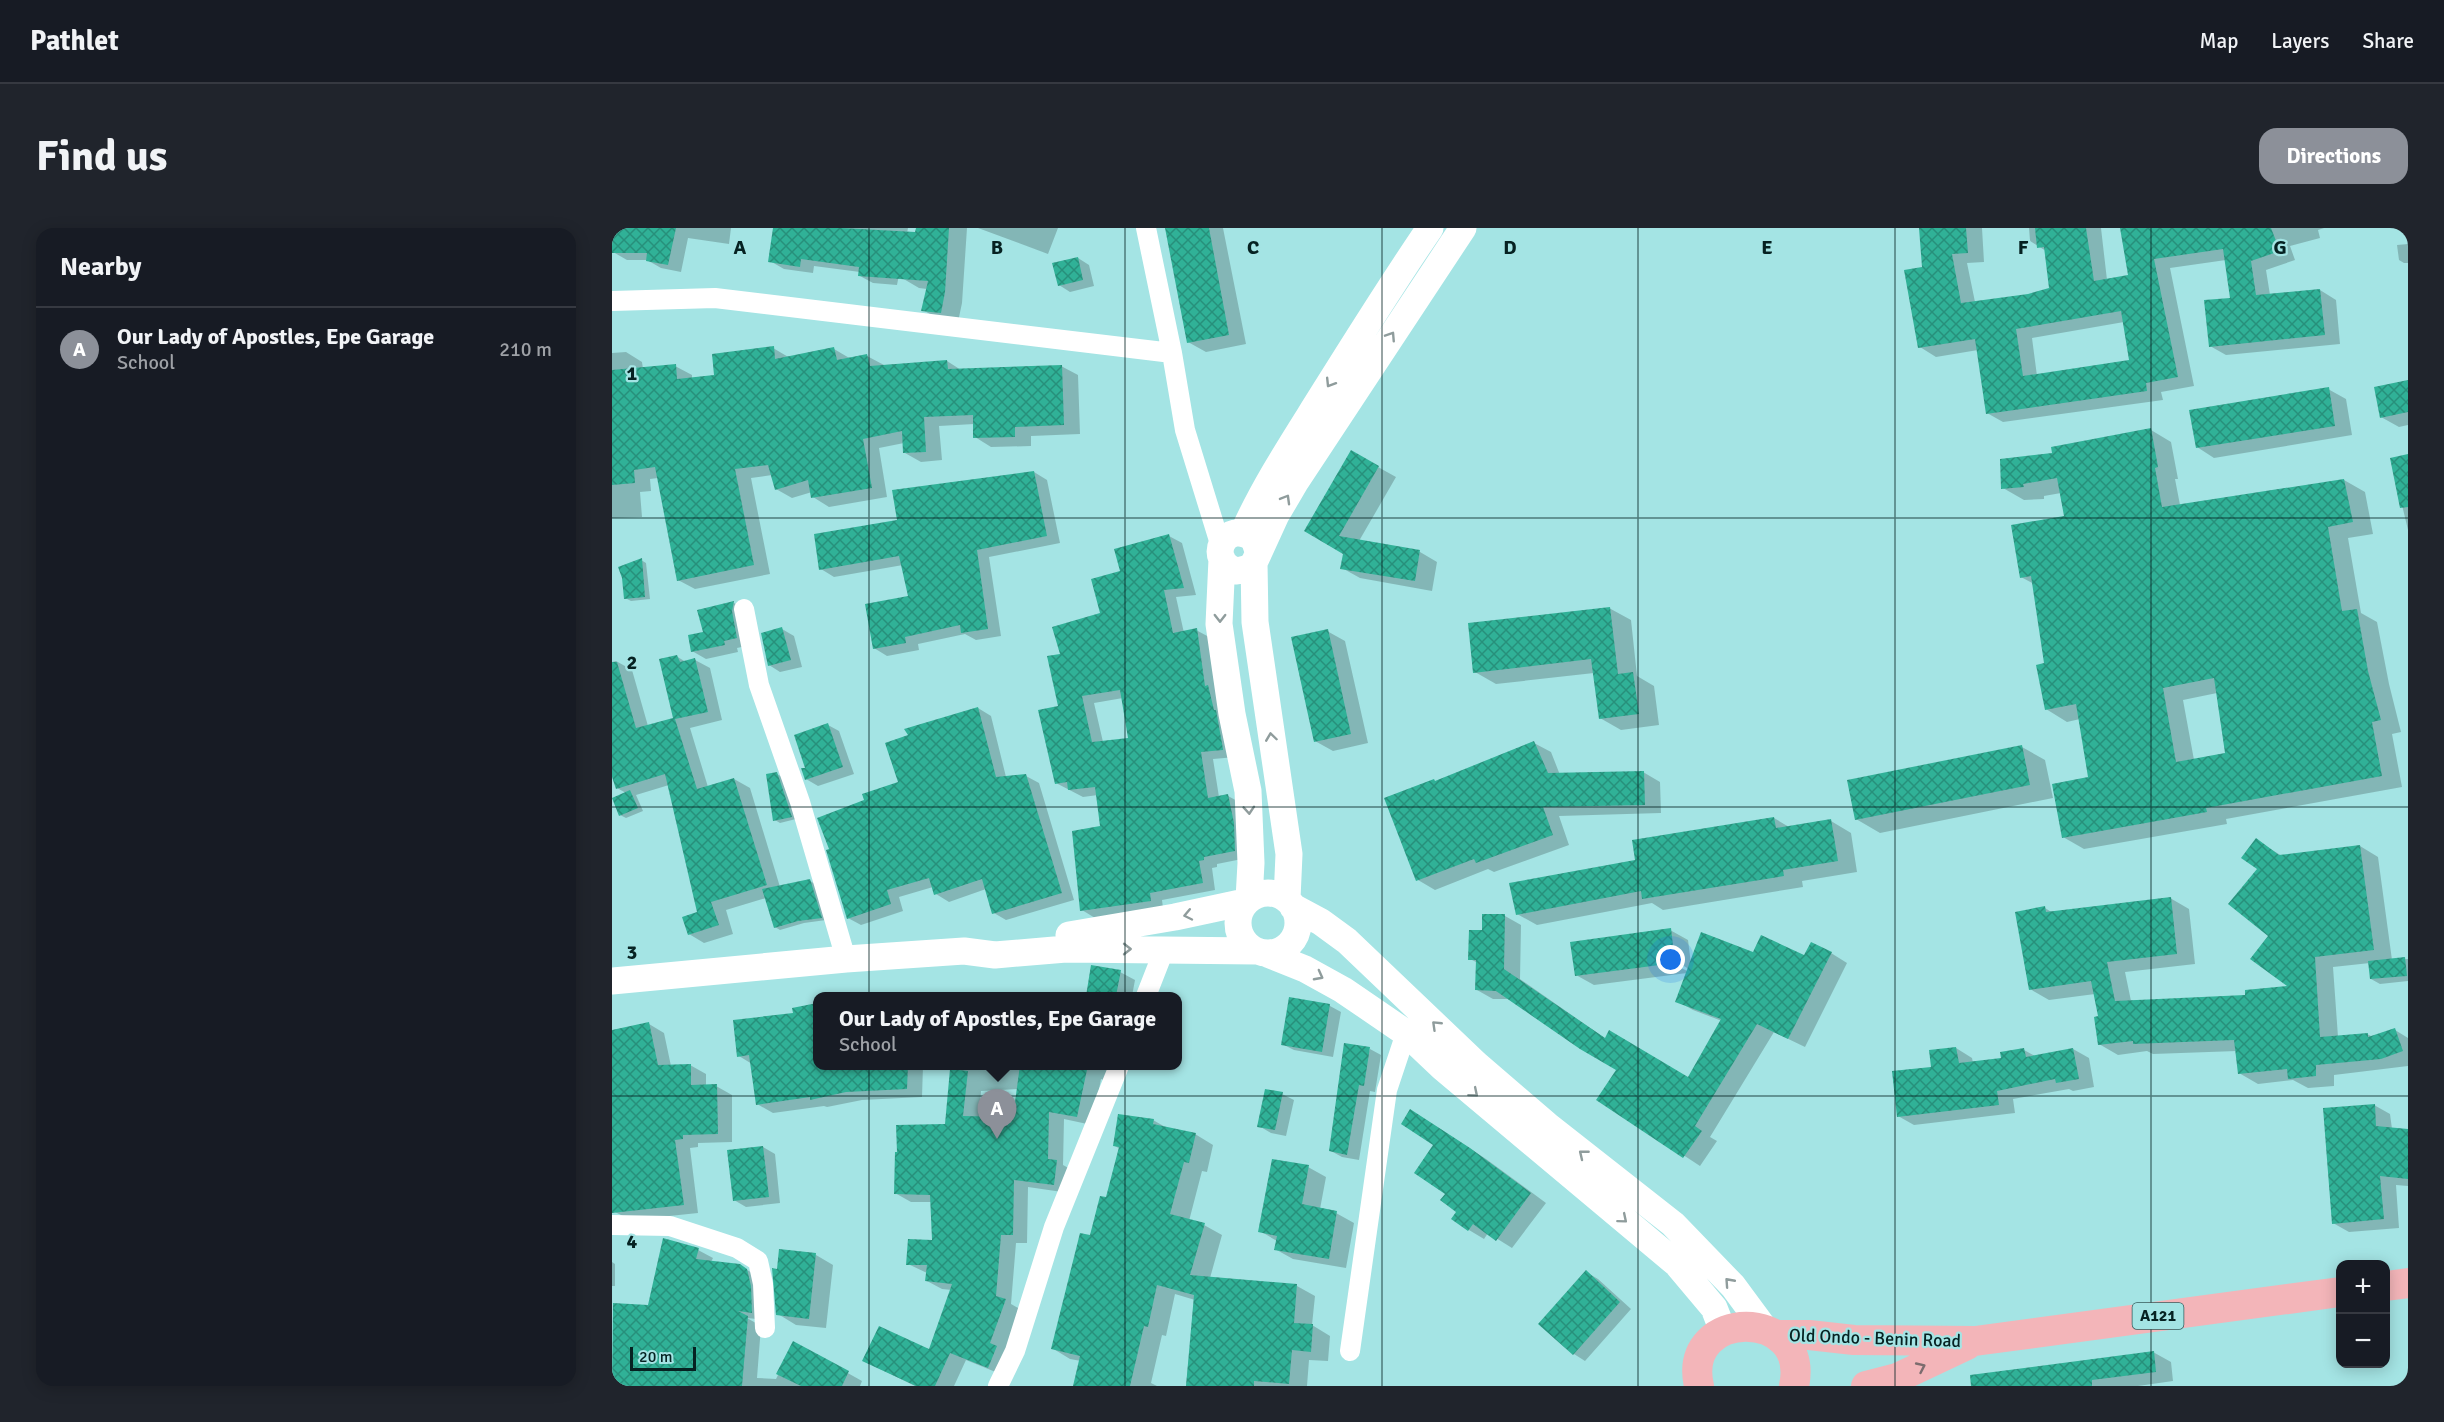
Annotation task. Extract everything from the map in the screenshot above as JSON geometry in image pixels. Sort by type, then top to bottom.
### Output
[{"type":"main road","points":[[2390,1285],[2408,1283]]},
{"type":"main road","name":"Old Ondo - Benin Road","points":[[1723,1331],[1736,1326],[1751,1325],[1770,1332],[1854,1340],[1975,1341],[2336,1293]]},
{"type":"main road","points":[[1695,1383],[1703,1351],[1711,1339],[1723,1331]]},
{"type":"main road","name":"Old Ondo - Benin Road","points":[[1770,1332],[1787,1346],[1794,1361],[1796,1376],[1794,1386]]},
{"type":"main road","name":"Old Ondo - Benin Road","points":[[1875,1385],[1897,1378],[1975,1341]]},
{"type":"street","points":[[1146,228],[1172,353],[1185,430],[1221,553],[1219,624],[1232,714],[1248,791],[1251,863],[1247,901],[1238,915],[1238,930],[1244,943],[1305,969],[1343,990],[1406,1033],[1443,1068],[1677,1264],[1714,1308],[1723,1331]]},
{"type":"street","points":[[964,951],[995,955],[1066,949],[1274,952],[1291,942],[1298,925],[1297,915],[1290,903],[1289,854],[1255,622],[1252,549],[1256,504],[1393,281],[1430,228]]},
{"type":"street","points":[[1252,549],[1463,228]]},
{"type":"street","points":[[612,301],[715,298],[1172,353]]},
{"type":"street","points":[[1221,553],[1227,537],[1233,534],[1252,549]]},
{"type":"street","points":[[744,609],[759,685],[800,802],[846,959]]},
{"type":"street","points":[[612,981],[846,959],[964,951],[987,945],[1097,931],[1247,901],[1268,892],[1278,894],[1347,941],[1494,1080],[1556,1133],[1673,1224],[1732,1286],[1770,1332]]},
{"type":"street","points":[[1148,992],[1164,950]]},
{"type":"street","points":[[1350,1351],[1387,1090],[1406,1033]]},
{"type":"street","points":[[998,1386],[1015,1351],[1053,1227],[1117,1070]]},
{"type":"street","points":[[612,1225],[670,1226],[737,1248],[758,1261],[764,1284],[765,1328]]},
{"type":"building","points":[[612,228],[676,228],[668,265],[646,261],[647,253],[612,253]]},
{"type":"building","points":[[773,228],[841,228],[915,232],[916,228],[949,228],[945,292],[941,313],[921,311],[928,281],[858,276],[859,267],[801,259],[800,267],[768,262]]},
{"type":"building","points":[[1165,228],[1209,228],[1229,335],[1187,343]]},
{"type":"building","points":[[1919,228],[1966,228],[1968,253],[1952,254],[1961,303],[2028,294],[2049,288],[2044,247],[2037,248],[2035,228],[2086,228],[2094,281],[2128,275],[2120,228],[2271,228],[2280,251],[2251,261],[2256,295],[2320,289],[2325,335],[2209,347],[2204,300],[2230,298],[2223,249],[2154,259],[2178,377],[2146,383],[2147,391],[1986,414],[1975,339],[1918,348],[1904,270],[1922,267]],"holes":[[[2121,311],[2129,360],[2023,376],[2016,329]]]},
{"type":"building","points":[[1078,257],[1083,280],[1058,286],[1052,263]]},
{"type":"building","points":[[774,346],[775,359],[834,347],[837,360],[867,354],[870,366],[947,360],[948,369],[1062,365],[1064,425],[1015,427],[1015,437],[973,438],[973,415],[924,417],[926,452],[903,453],[902,431],[863,439],[872,488],[811,498],[808,480],[775,490],[768,465],[735,469],[754,565],[677,581],[655,467],[634,470],[635,483],[612,485],[612,370],[676,364],[677,379],[714,375],[712,354]]},
{"type":"building","points":[[2408,380],[2408,412],[2380,418],[2374,387]]},
{"type":"building","points":[[2329,387],[2335,426],[2196,448],[2189,410]]},
{"type":"building","points":[[2151,428],[2162,507],[2344,479],[2353,522],[2328,527],[2342,611],[2357,609],[2368,671],[2381,720],[2372,722],[2382,776],[2206,808],[2207,812],[2062,838],[2052,784],[2088,777],[2076,704],[2045,710],[2036,665],[2044,663],[2031,576],[2020,578],[2011,525],[2064,516],[2057,478],[2023,484],[2024,487],[2001,489],[2000,459],[2052,453],[2051,447]],"holes":[[[2214,678],[2225,753],[2176,762],[2163,688]]]},
{"type":"building","points":[[1351,450],[1379,466],[1339,536],[1420,550],[1415,581],[1340,569],[1343,554],[1304,531]]},
{"type":"building","points":[[2408,454],[2408,507],[2400,508],[2390,458]]},
{"type":"building","points":[[1034,471],[1047,536],[977,550],[988,629],[961,633],[960,625],[905,637],[906,643],[873,649],[865,604],[908,596],[899,556],[819,570],[814,534],[897,520],[892,490]]},
{"type":"building","points":[[1169,534],[1184,588],[1164,590],[1173,633],[1197,628],[1205,686],[1208,685],[1214,710],[1216,710],[1223,749],[1201,752],[1208,798],[1228,794],[1234,823],[1235,851],[1204,857],[1204,860],[1199,861],[1203,883],[1150,893],[1151,901],[1080,911],[1072,831],[1100,826],[1095,787],[1068,790],[1067,782],[1055,784],[1038,710],[1058,706],[1047,656],[1060,654],[1052,627],[1100,613],[1091,579],[1120,571],[1114,549]],"holes":[[[1120,690],[1128,738],[1092,742],[1082,696]]]},
{"type":"building","points":[[642,558],[645,597],[624,599],[622,578],[618,567]]},
{"type":"building","points":[[734,601],[732,611],[737,638],[724,641],[725,645],[691,652],[688,635],[703,632],[697,610]]},
{"type":"building","points":[[1610,607],[1618,674],[1633,672],[1639,714],[1599,719],[1591,659],[1473,673],[1468,623]]},
{"type":"building","points":[[782,627],[791,660],[768,666],[761,633]]},
{"type":"building","points":[[1328,629],[1351,734],[1314,742],[1291,637]]},
{"type":"building","points":[[677,655],[680,662],[695,658],[708,712],[675,719],[697,789],[734,778],[767,885],[711,902],[719,925],[688,935],[682,917],[697,912],[665,774],[616,789],[612,777],[612,662],[617,662],[636,728],[673,718],[659,659]]},
{"type":"building","points":[[978,707],[996,777],[1026,774],[1062,893],[992,914],[982,879],[934,895],[929,878],[887,890],[891,904],[847,919],[826,850],[829,849],[817,818],[864,800],[862,794],[898,782],[885,743],[908,735],[904,729]]},
{"type":"building","points":[[828,723],[843,767],[805,780],[801,768],[805,768],[794,735]]},
{"type":"building","points":[[1534,741],[1548,773],[1644,771],[1645,805],[1543,807],[1553,835],[1476,863],[1474,859],[1416,881],[1384,798],[1434,779],[1435,781]]},
{"type":"building","points":[[2022,745],[2030,785],[1855,820],[1847,780]]},
{"type":"building","points":[[777,772],[792,817],[773,821],[766,774]]},
{"type":"building","points":[[630,790],[638,808],[619,816],[612,798]]},
{"type":"building","points":[[1774,817],[1776,828],[1831,819],[1838,861],[1783,870],[1784,876],[1642,899],[1641,891],[1516,915],[1509,883],[1635,860],[1632,840]]},
{"type":"building","points":[[2256,838],[2279,855],[2360,845],[2374,950],[2315,957],[2320,1037],[2368,1033],[2368,1037],[2395,1028],[2403,1051],[2381,1059],[2316,1065],[2316,1076],[2288,1079],[2287,1069],[2238,1074],[2234,1040],[2133,1044],[2133,1041],[2098,1045],[2094,1017],[2098,1016],[2091,981],[2029,990],[2015,912],[2045,906],[2046,912],[2171,897],[2177,954],[2107,962],[2115,1001],[2245,995],[2245,990],[2287,986],[2250,959],[2268,936],[2228,904],[2257,869],[2241,858]]},
{"type":"building","points":[[810,879],[822,918],[798,921],[774,928],[762,889]]},
{"type":"building","points":[[1482,914],[1505,914],[1504,969],[1605,1038],[1609,1030],[1688,1077],[1721,1019],[1675,1002],[1701,932],[1753,952],[1761,935],[1804,955],[1811,942],[1832,952],[1788,1039],[1757,1024],[1695,1126],[1702,1131],[1683,1158],[1596,1100],[1616,1070],[1580,1049],[1496,991],[1475,990],[1476,960],[1468,960],[1469,930],[1482,930]]},
{"type":"building","points":[[1671,928],[1675,963],[1575,976],[1570,942]]},
{"type":"building","points":[[2405,957],[2407,976],[2370,979],[2368,961]]},
{"type":"building","points":[[1091,965],[1121,970],[1117,992],[1087,992]]},
{"type":"building","points":[[1289,997],[1330,1004],[1322,1052],[1281,1045]]},
{"type":"building","points":[[813,1004],[813,1070],[908,1070],[907,1089],[846,1092],[810,1100],[810,1097],[756,1105],[749,1055],[737,1057],[733,1020],[793,1013],[792,1008]]},
{"type":"building","points":[[649,1022],[658,1065],[691,1064],[691,1085],[717,1084],[718,1134],[683,1135],[683,1139],[675,1140],[684,1205],[612,1213],[612,1030]]},
{"type":"building","points":[[1344,1043],[1370,1047],[1364,1086],[1359,1085],[1347,1155],[1329,1151]]},
{"type":"building","points":[[1956,1047],[1959,1063],[2001,1058],[2000,1052],[2024,1048],[2026,1057],[2073,1048],[2079,1079],[2056,1083],[2055,1079],[1997,1091],[1999,1105],[1897,1117],[1892,1071],[1931,1067],[1929,1050]]},
{"type":"building","points":[[950,1070],[968,1071],[963,1116],[1013,1117],[1019,1070],[1087,1070],[1077,1117],[1049,1112],[1048,1159],[1057,1160],[1054,1185],[1014,1180],[1013,1235],[1001,1235],[996,1296],[1006,1299],[990,1343],[997,1346],[988,1368],[950,1353],[935,1386],[916,1386],[862,1361],[879,1326],[929,1349],[952,1284],[925,1281],[927,1265],[906,1265],[908,1239],[932,1240],[930,1195],[894,1194],[896,1125],[945,1124]]},
{"type":"building","points":[[1265,1089],[1283,1092],[1275,1130],[1257,1127]]},
{"type":"building","points":[[2375,1104],[2376,1126],[2408,1129],[2408,1179],[2380,1176],[2384,1219],[2332,1224],[2323,1108]]},
{"type":"building","points":[[1410,1109],[1470,1148],[1531,1193],[1496,1241],[1473,1224],[1468,1231],[1451,1219],[1456,1212],[1440,1200],[1445,1194],[1414,1173],[1433,1145],[1401,1124]]},
{"type":"building","points":[[1118,1114],[1154,1119],[1153,1124],[1196,1133],[1189,1163],[1184,1162],[1170,1214],[1205,1223],[1190,1275],[1297,1284],[1294,1323],[1313,1324],[1311,1352],[1292,1350],[1289,1384],[1254,1381],[1254,1386],[1186,1386],[1194,1295],[1157,1285],[1148,1327],[1144,1326],[1130,1386],[1073,1386],[1080,1356],[1051,1349],[1080,1233],[1090,1235],[1100,1196],[1106,1197],[1119,1147],[1113,1146]]},
{"type":"building","points":[[763,1146],[769,1197],[733,1201],[727,1150]]},
{"type":"building","points":[[1272,1159],[1309,1165],[1302,1204],[1337,1211],[1329,1259],[1274,1250],[1277,1236],[1258,1232]]},
{"type":"building","points":[[663,1238],[699,1248],[696,1259],[740,1264],[747,1269],[751,1286],[752,1313],[738,1311],[748,1316],[742,1386],[612,1386],[613,1303],[648,1305]]},
{"type":"building","points":[[779,1249],[816,1253],[809,1319],[776,1315],[772,1268],[777,1269]]},
{"type":"building","points":[[1586,1270],[1620,1302],[1573,1355],[1538,1324]]},
{"type":"building","points":[[793,1341],[849,1371],[842,1386],[801,1386],[776,1374]]},
{"type":"building","points":[[2154,1351],[2156,1372],[2092,1380],[2092,1386],[1971,1386],[1970,1375]]},
{"type":"place","name":"Our Lady of Apostles, Epe Garage","points":[[997,1139]]}]
